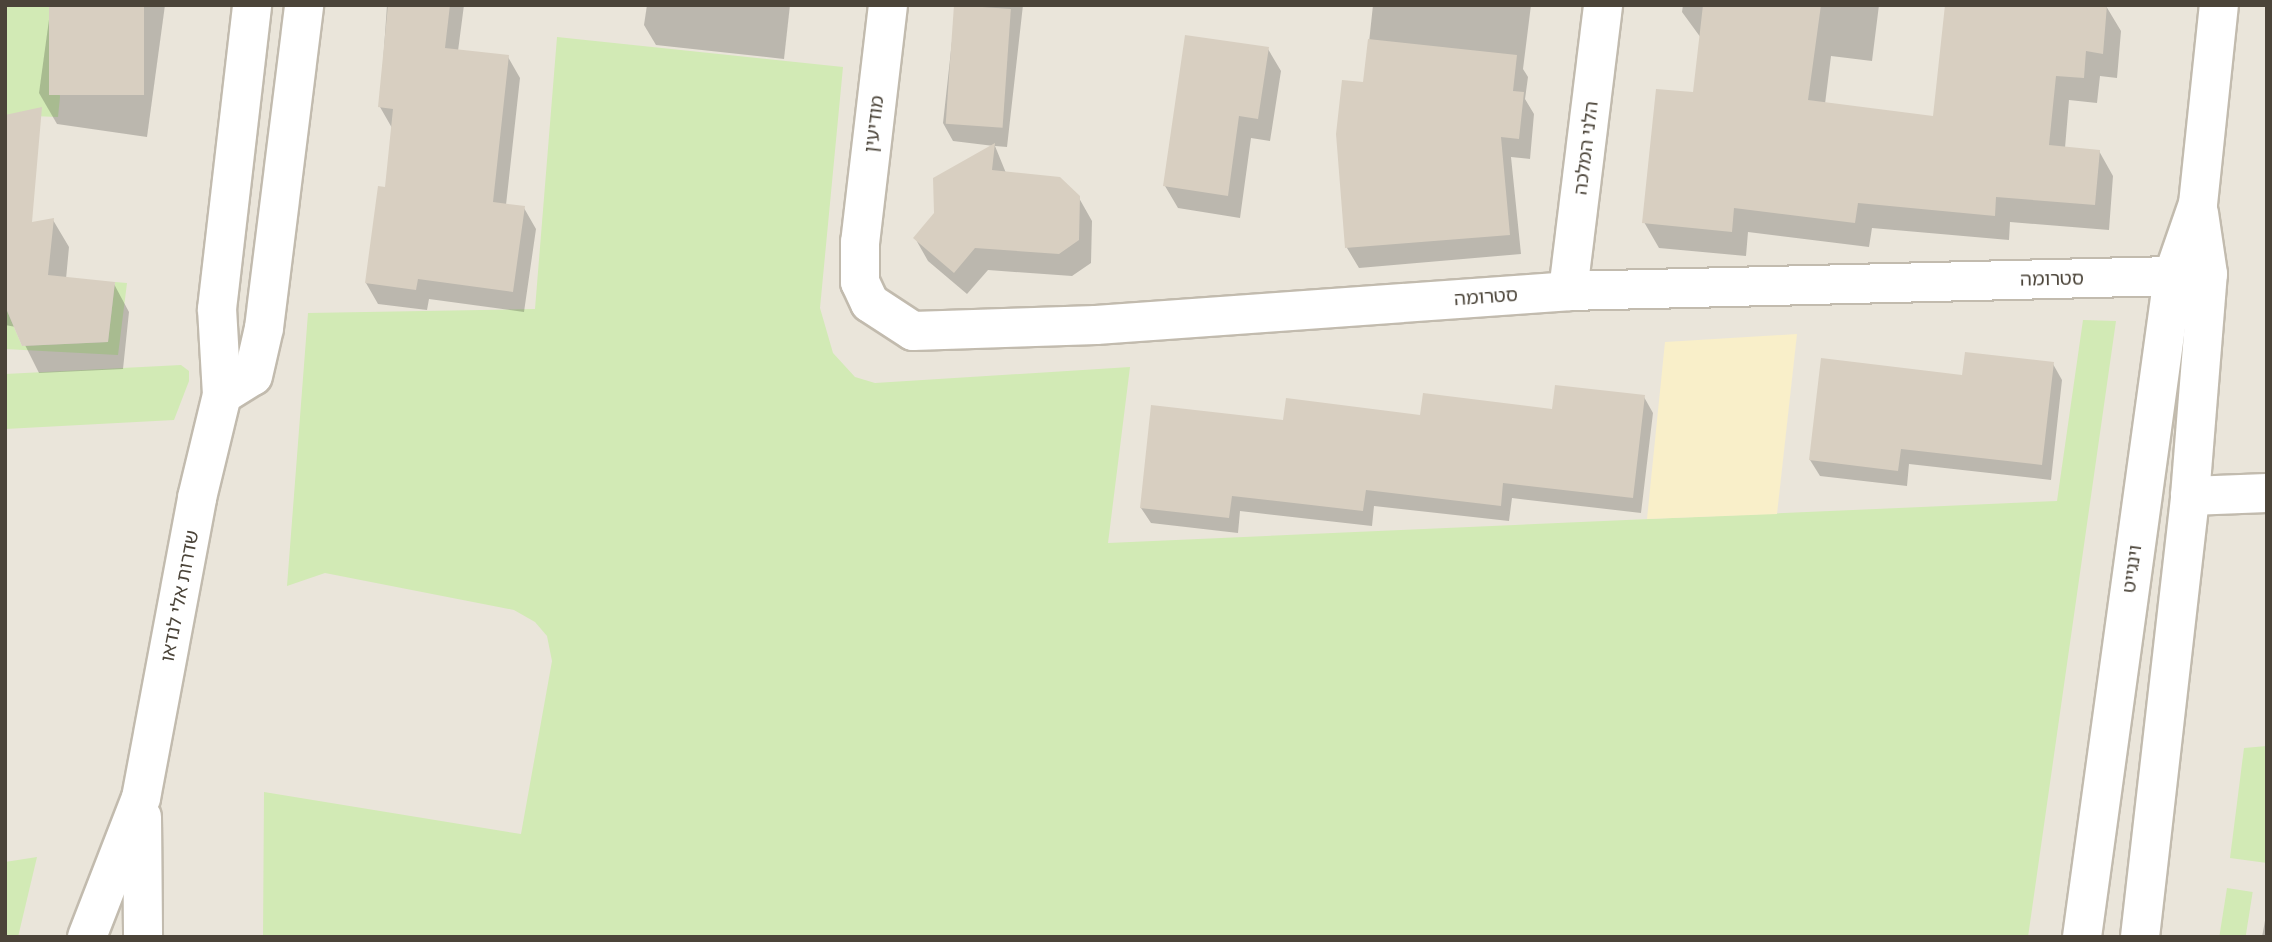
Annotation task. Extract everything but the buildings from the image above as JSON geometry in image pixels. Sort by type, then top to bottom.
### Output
[{"type":"street","name":"שדרות אלי לנדאו","points":[[87,937],[141,797],[198,498],[222,395],[217,309],[252,5]]},
{"type":"street","points":[[222,395],[253,376],[264,328],[304,5]]},
{"type":"street","name":"מודיעין","points":[[860,242],[888,5]]},
{"type":"street","name":"הלני המלכה","points":[[1568,291],[1603,5]]},
{"type":"street","name":"וינגייט","points":[[2082,937],[2174,276],[2198,204],[2219,5]]},
{"type":"street","name":"וינגייט","points":[[2140,937],[2190,496],[2208,274],[2198,204]]},
{"type":"street","name":"סטרומה","points":[[860,242],[860,282],[870,303],[913,331],[930,333],[1568,291],[2174,276]]},
{"type":"street","points":[[2190,496],[2267,493]]},
{"type":"street","name":"שדרות אלי לנדאו","points":[[141,797],[144,937]]},
{"type":"street","points":[[2067,937],[2087,894]]},
{"type":"shaded area","points":[[5,5],[2267,5],[2267,937],[5,937]]},
{"type":"green space","points":[[5,5],[49,5],[60,97],[58,117],[5,115]]},
{"type":"green space","points":[[557,37],[843,67],[820,308],[833,353],[855,377],[875,383],[1130,367],[1108,543],[2057,501],[2083,320],[2116,321],[2028,937],[263,937],[264,792],[521,834],[552,661],[547,636],[535,622],[514,610],[325,573],[287,586],[308,313],[535,309]]},
{"type":"green space","points":[[115,282],[127,283],[118,355],[5,349],[5,306],[22,346],[108,342]]},
{"type":"green space","points":[[181,365],[189,371],[189,381],[174,420],[5,429],[5,374]]},
{"type":"green space","points":[[2267,746],[2267,863],[2230,858],[2244,748]]},
{"type":"green space","points":[[37,857],[18,937],[5,937],[5,862]]},
{"type":"green space","points":[[2227,888],[2253,892],[2246,937],[2219,936]]},
{"type":"sand","points":[[1797,334],[1777,514],[1647,519],[1665,342]]}]
